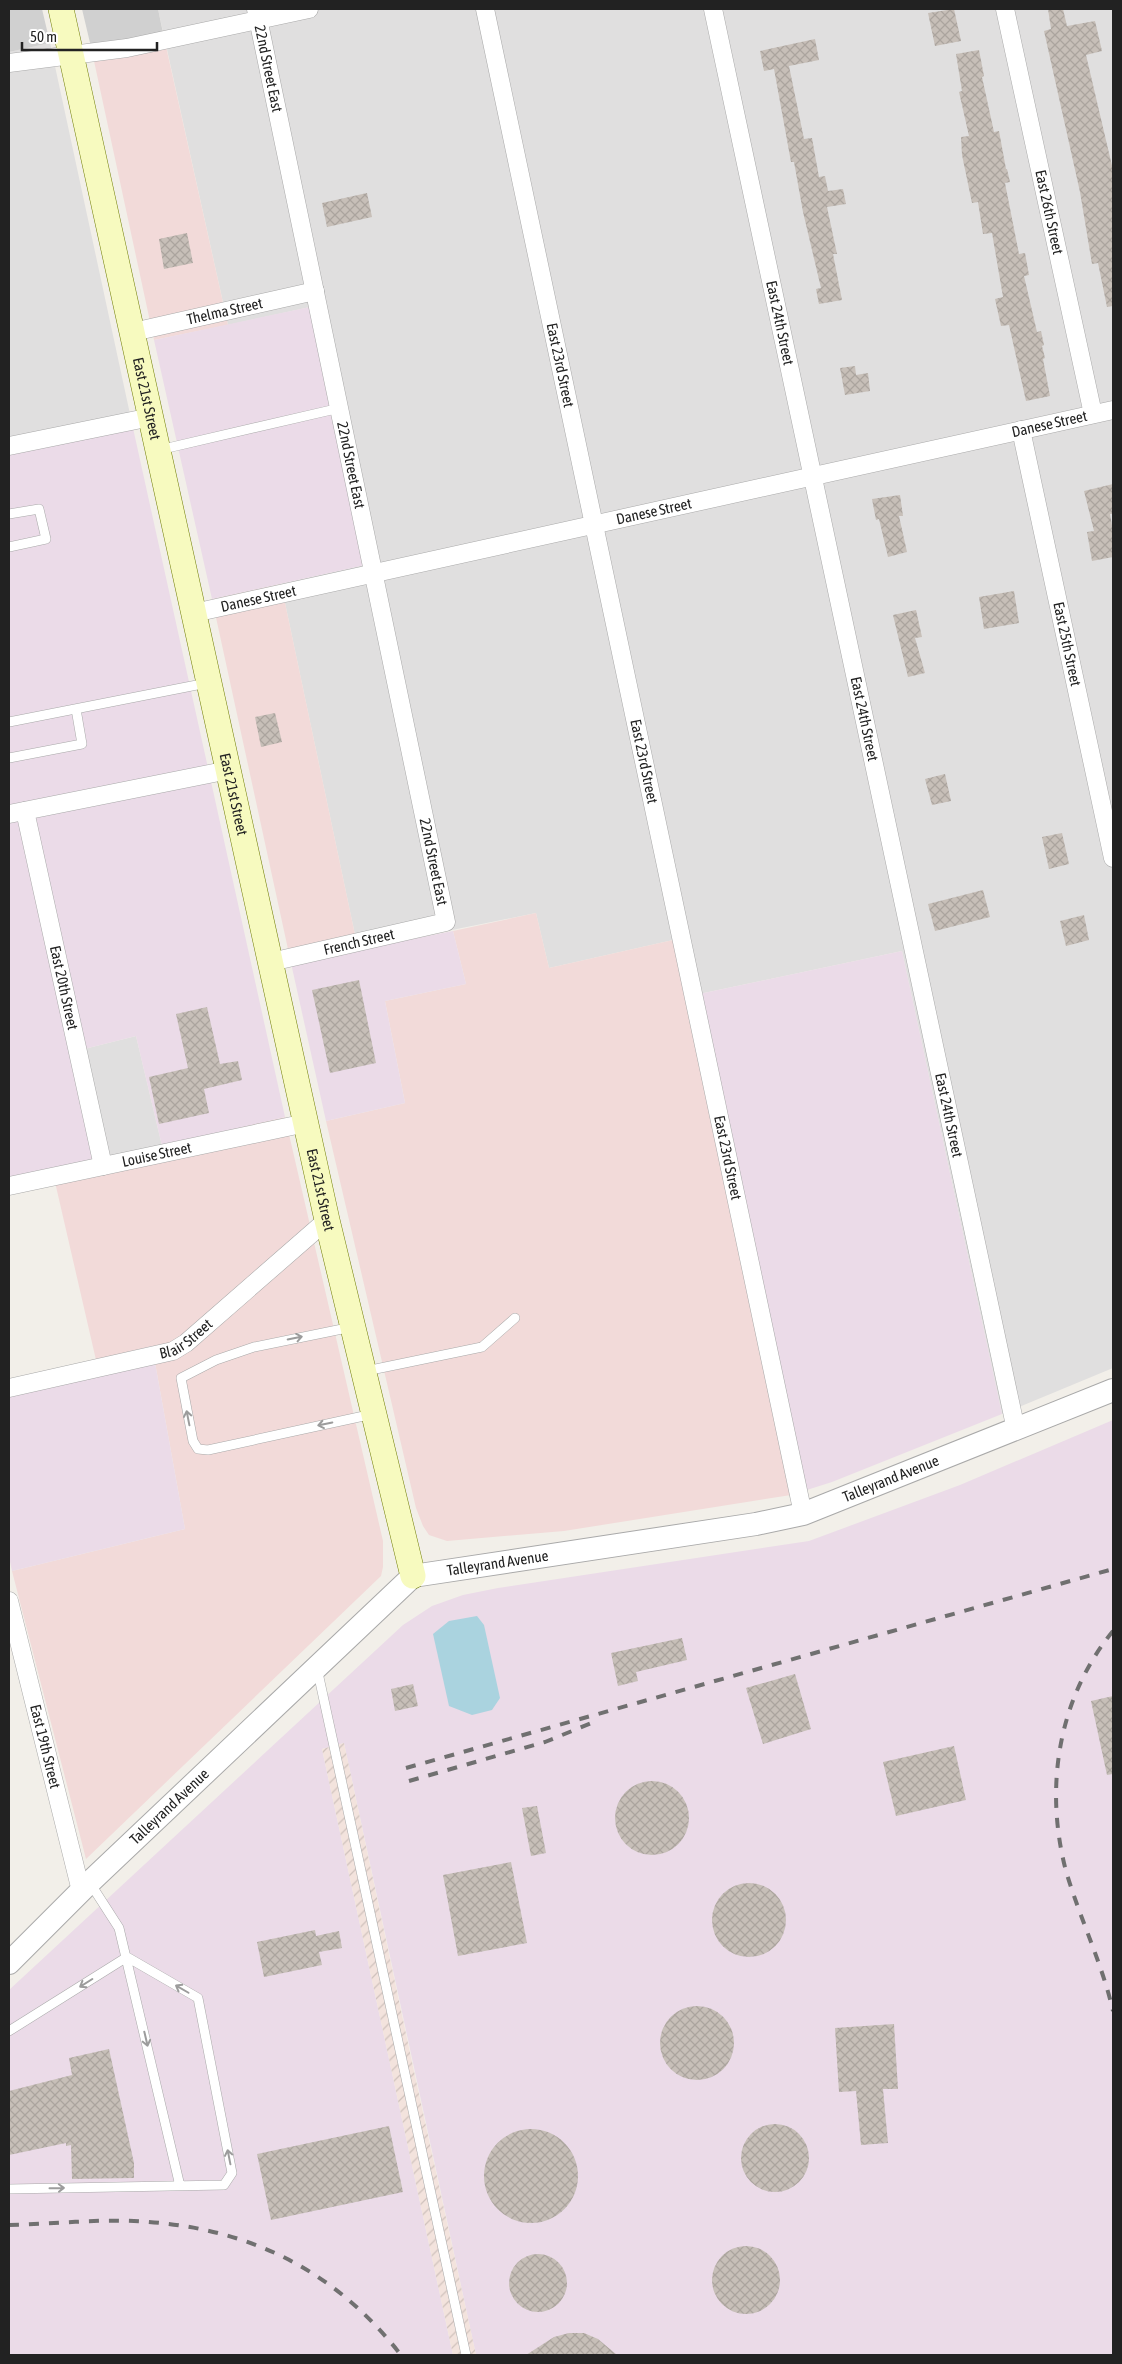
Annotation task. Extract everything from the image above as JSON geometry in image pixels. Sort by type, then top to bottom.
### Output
[{"type":"main road","name":"East 21st Street","points":[[62,9],[327,1220],[413,1576]]},
{"type":"street","points":[[9,62],[127,48],[257,14],[309,9]]},
{"type":"street","name":"East 23rd Street","points":[[484,9],[803,1514]]},
{"type":"street","name":"East 24th Street","points":[[713,9],[1016,1430]]},
{"type":"street","name":"East 26th Street","points":[[1004,9],[1093,414]]},
{"type":"street","name":"22nd Street East","points":[[257,14],[446,922]]},
{"type":"street","name":"Thelma Street","points":[[133,332],[315,291]]},
{"type":"street","name":"Danese Street","points":[[194,613],[813,478],[1113,410]]},
{"type":"street","points":[[9,446],[151,417]]},
{"type":"street","name":"East 25th Street","points":[[1021,430],[1113,858]]},
{"type":"street","points":[[17,813],[229,770]]},
{"type":"street","name":"East 20th Street","points":[[17,813],[103,1166]]},
{"type":"street","name":"French Street","points":[[271,962],[446,922]]},
{"type":"street","name":"Louise Street","points":[[9,1186],[306,1123]]},
{"type":"street","name":"Blair Street","points":[[9,1388],[173,1351],[186,1343],[327,1220]]},
{"type":"street","name":"Talleyrand Avenue","points":[[9,1963],[86,1887],[413,1576],[756,1524],[803,1514],[1113,1390]]},
{"type":"street","name":"East 19th Street","points":[[9,1601],[86,1887]]},
{"type":"lane","points":[[158,450],[340,408]]},
{"type":"lane","points":[[9,514],[39,509],[46,539],[9,547]]},
{"type":"lane","points":[[9,722],[209,682]]},
{"type":"lane","points":[[9,758],[82,744],[76,710]]},
{"type":"lane","points":[[363,1372],[482,1347],[515,1318]]},
{"type":"lane","points":[[352,1327],[254,1347],[216,1360],[180,1378],[193,1442],[198,1448],[208,1450],[373,1414]]},
{"type":"lane","points":[[317,1668],[466,2355]]},
{"type":"lane","points":[[86,1887],[119,1928],[180,2186]]},
{"type":"lane","points":[[9,2031],[127,1957]]},
{"type":"lane","points":[[9,2189],[224,2185],[232,2173],[198,1998],[127,1957]]},
{"type":"shaded area","points":[[9,9],[42,9],[50,43],[9,52]]},
{"type":"shaded area","points":[[82,9],[158,9],[163,33],[91,47]]},
{"type":"shaded area","points":[[158,9],[1113,9],[1113,1368],[1002,1414],[902,951],[685,997],[673,940],[549,968],[536,913],[358,949],[281,584],[364,565],[310,307],[228,325]]},
{"type":"shaded area","points":[[163,33],[228,325],[154,340],[91,47]]},
{"type":"shaded area","points":[[50,43],[133,428],[9,455],[9,52]]},
{"type":"shaded area","points":[[310,307],[365,565],[212,599],[154,340]]},
{"type":"shaded area","points":[[133,428],[285,1117],[162,1146],[136,1036],[72,1052],[94,1162],[9,1177],[9,455]]},
{"type":"shaded area","points":[[281,584],[358,949],[291,963],[212,599]]},
{"type":"shaded area","points":[[536,913],[549,968],[673,940],[791,1495],[564,1531],[447,1541],[429,1535],[423,1526],[416,1508],[326,1121],[405,1103],[385,1001],[466,984],[453,931]]},
{"type":"shaded area","points":[[453,931],[466,984],[385,1001],[405,1103],[326,1121],[291,963]]},
{"type":"shaded area","points":[[902,951],[1002,1414],[832,1482],[791,1495],[685,997]]},
{"type":"shaded area","points":[[136,1036],[162,1146],[94,1162],[72,1052]]},
{"type":"shaded area","points":[[285,1117],[383,1541],[381,1576],[86,1859],[12,1571],[185,1529],[152,1346],[96,1360],[52,1169]]},
{"type":"shaded area","points":[[152,1346],[185,1529],[12,1571],[9,1557],[9,1382]]},
{"type":"shaded area","points":[[1113,1420],[1113,2355],[476,2355],[344,1743],[322,1749],[453,2355],[9,2355],[9,1990],[403,1625],[432,1606],[463,1595],[498,1588],[809,1541],[960,1485]]},
{"type":"shaded area","points":[[344,1743],[476,2355],[453,2355],[322,1749]]},
{"type":"water","points":[[477,1616],[484,1625],[500,1698],[492,1710],[472,1715],[449,1706],[433,1634],[449,1621]]},
{"type":"building","points":[[954,9],[961,41],[935,46],[928,13]]},
{"type":"building","points":[[1048,9],[1063,9],[1067,26],[1095,21],[1102,51],[1086,55],[1113,170],[1113,306],[1107,307],[1098,263],[1092,264],[1080,192],[1044,31],[1051,29]]},
{"type":"building","points":[[815,39],[819,60],[789,66],[804,139],[812,138],[819,177],[825,176],[828,191],[843,189],[846,204],[827,207],[837,254],[833,254],[842,300],[819,304],[816,289],[821,288],[803,212],[794,162],[791,162],[774,69],[764,71],[760,51]]},
{"type":"building","points":[[979,50],[984,76],[982,77],[994,132],[999,131],[1010,182],[1005,183],[1019,254],[1025,253],[1029,275],[1024,276],[1037,332],[1041,331],[1044,345],[1042,346],[1045,358],[1043,359],[1050,396],[1026,401],[1009,325],[1001,326],[995,299],[1003,297],[992,233],[983,234],[978,202],[972,203],[962,155],[961,137],[969,136],[959,92],[962,91],[956,54]]},
{"type":"building","points":[[367,193],[372,217],[327,227],[322,203]]},
{"type":"building","points":[[187,233],[193,263],[164,269],[159,239]]},
{"type":"building","points":[[855,366],[856,375],[868,373],[870,391],[845,395],[840,368]]},
{"type":"building","points":[[1113,484],[1113,514],[1110,514],[1113,531],[1113,557],[1092,561],[1087,532],[1094,531],[1084,491]]},
{"type":"building","points":[[900,495],[903,516],[899,516],[907,552],[888,557],[879,519],[876,520],[872,499]]},
{"type":"building","points":[[1014,591],[1019,623],[984,629],[979,597]]},
{"type":"building","points":[[916,610],[922,637],[915,638],[925,673],[908,677],[893,615]]},
{"type":"building","points":[[275,713],[282,742],[261,747],[255,717]]},
{"type":"building","points":[[945,774],[951,801],[932,805],[925,779]]},
{"type":"building","points":[[1062,833],[1069,864],[1049,869],[1042,837]]},
{"type":"building","points":[[983,890],[990,917],[935,931],[928,904]]},
{"type":"building","points":[[1084,915],[1089,940],[1066,946],[1060,921]]},
{"type":"building","points":[[359,980],[376,1063],[330,1073],[312,990]]},
{"type":"building","points":[[207,1007],[220,1064],[238,1061],[242,1080],[204,1089],[209,1113],[159,1124],[149,1077],[188,1068],[176,1014]]},
{"type":"building","points":[[682,1638],[687,1660],[636,1672],[638,1681],[618,1686],[611,1653]]},
{"type":"building","points":[[795,1674],[811,1729],[763,1744],[746,1688]]},
{"type":"building","points":[[413,1684],[418,1706],[395,1711],[391,1689]]},
{"type":"building","points":[[1113,1696],[1113,1774],[1107,1775],[1091,1701]]},
{"type":"building","points":[[954,1746],[966,1800],[896,1816],[883,1762]]},
{"type":"building","points":[[645,1781],[659,1781],[673,1787],[683,1797],[689,1811],[687,1832],[673,1849],[659,1855],[645,1855],[631,1849],[621,1839],[615,1825],[615,1811],[621,1797],[631,1787]]},
{"type":"building","points":[[537,1806],[546,1853],[531,1856],[522,1808]]},
{"type":"building","points":[[511,1862],[527,1943],[458,1956],[443,1875]]},
{"type":"building","points":[[742,1883],[756,1883],[770,1889],[780,1899],[786,1913],[784,1934],[770,1951],[756,1957],[742,1957],[728,1951],[718,1941],[712,1927],[712,1913],[718,1899],[728,1889]]},
{"type":"building","points":[[315,1930],[316,1936],[339,1931],[342,1948],[319,1952],[322,1965],[264,1977],[257,1942]]},
{"type":"building","points":[[690,2006],[704,2006],[718,2012],[728,2022],[734,2036],[732,2057],[718,2074],[704,2080],[690,2080],[676,2074],[666,2064],[660,2050],[660,2036],[666,2022],[676,2012]]},
{"type":"building","points":[[894,2024],[898,2089],[883,2089],[888,2143],[861,2145],[856,2091],[839,2092],[835,2028]]},
{"type":"building","points":[[109,2049],[134,2163],[134,2178],[72,2179],[71,2145],[66,2146],[66,2143],[9,2155],[9,2091],[72,2075],[69,2058]]},
{"type":"building","points":[[782,2124],[794,2130],[803,2139],[809,2151],[807,2171],[799,2182],[782,2192],[768,2192],[751,2182],[743,2171],[741,2151],[751,2134],[762,2126]]},
{"type":"building","points":[[389,2126],[403,2192],[271,2220],[257,2154]]},
{"type":"building","points":[[531,2129],[549,2133],[564,2143],[574,2158],[578,2176],[574,2194],[564,2209],[549,2219],[531,2223],[513,2219],[498,2209],[488,2194],[484,2176],[488,2158],[498,2143],[513,2133]]},
{"type":"building","points":[[753,2246],[765,2252],[774,2261],[780,2273],[778,2293],[770,2304],[753,2314],[739,2314],[722,2304],[714,2293],[712,2273],[722,2256],[733,2248]]},
{"type":"building","points":[[532,2254],[544,2254],[559,2262],[567,2277],[567,2289],[559,2304],[544,2312],[532,2312],[517,2304],[509,2289],[509,2277],[517,2262]]},
{"type":"building","points":[[569,2333],[584,2333],[598,2339],[617,2355],[526,2355],[554,2337]]},
{"type":"railway","points":[[406,1768],[1113,1569]]},
{"type":"railway","points":[[1113,1631],[1094,1657],[1079,1685],[1068,1714],[1057,1776],[1056,1808],[1059,1840],[1066,1871],[1103,1976],[1113,2011]]},
{"type":"railway","points":[[409,1781],[545,1742],[599,1720]]},
{"type":"railway","points":[[9,2225],[132,2221],[187,2227],[224,2234],[290,2260],[320,2279],[349,2300],[376,2326],[401,2355]]}]
